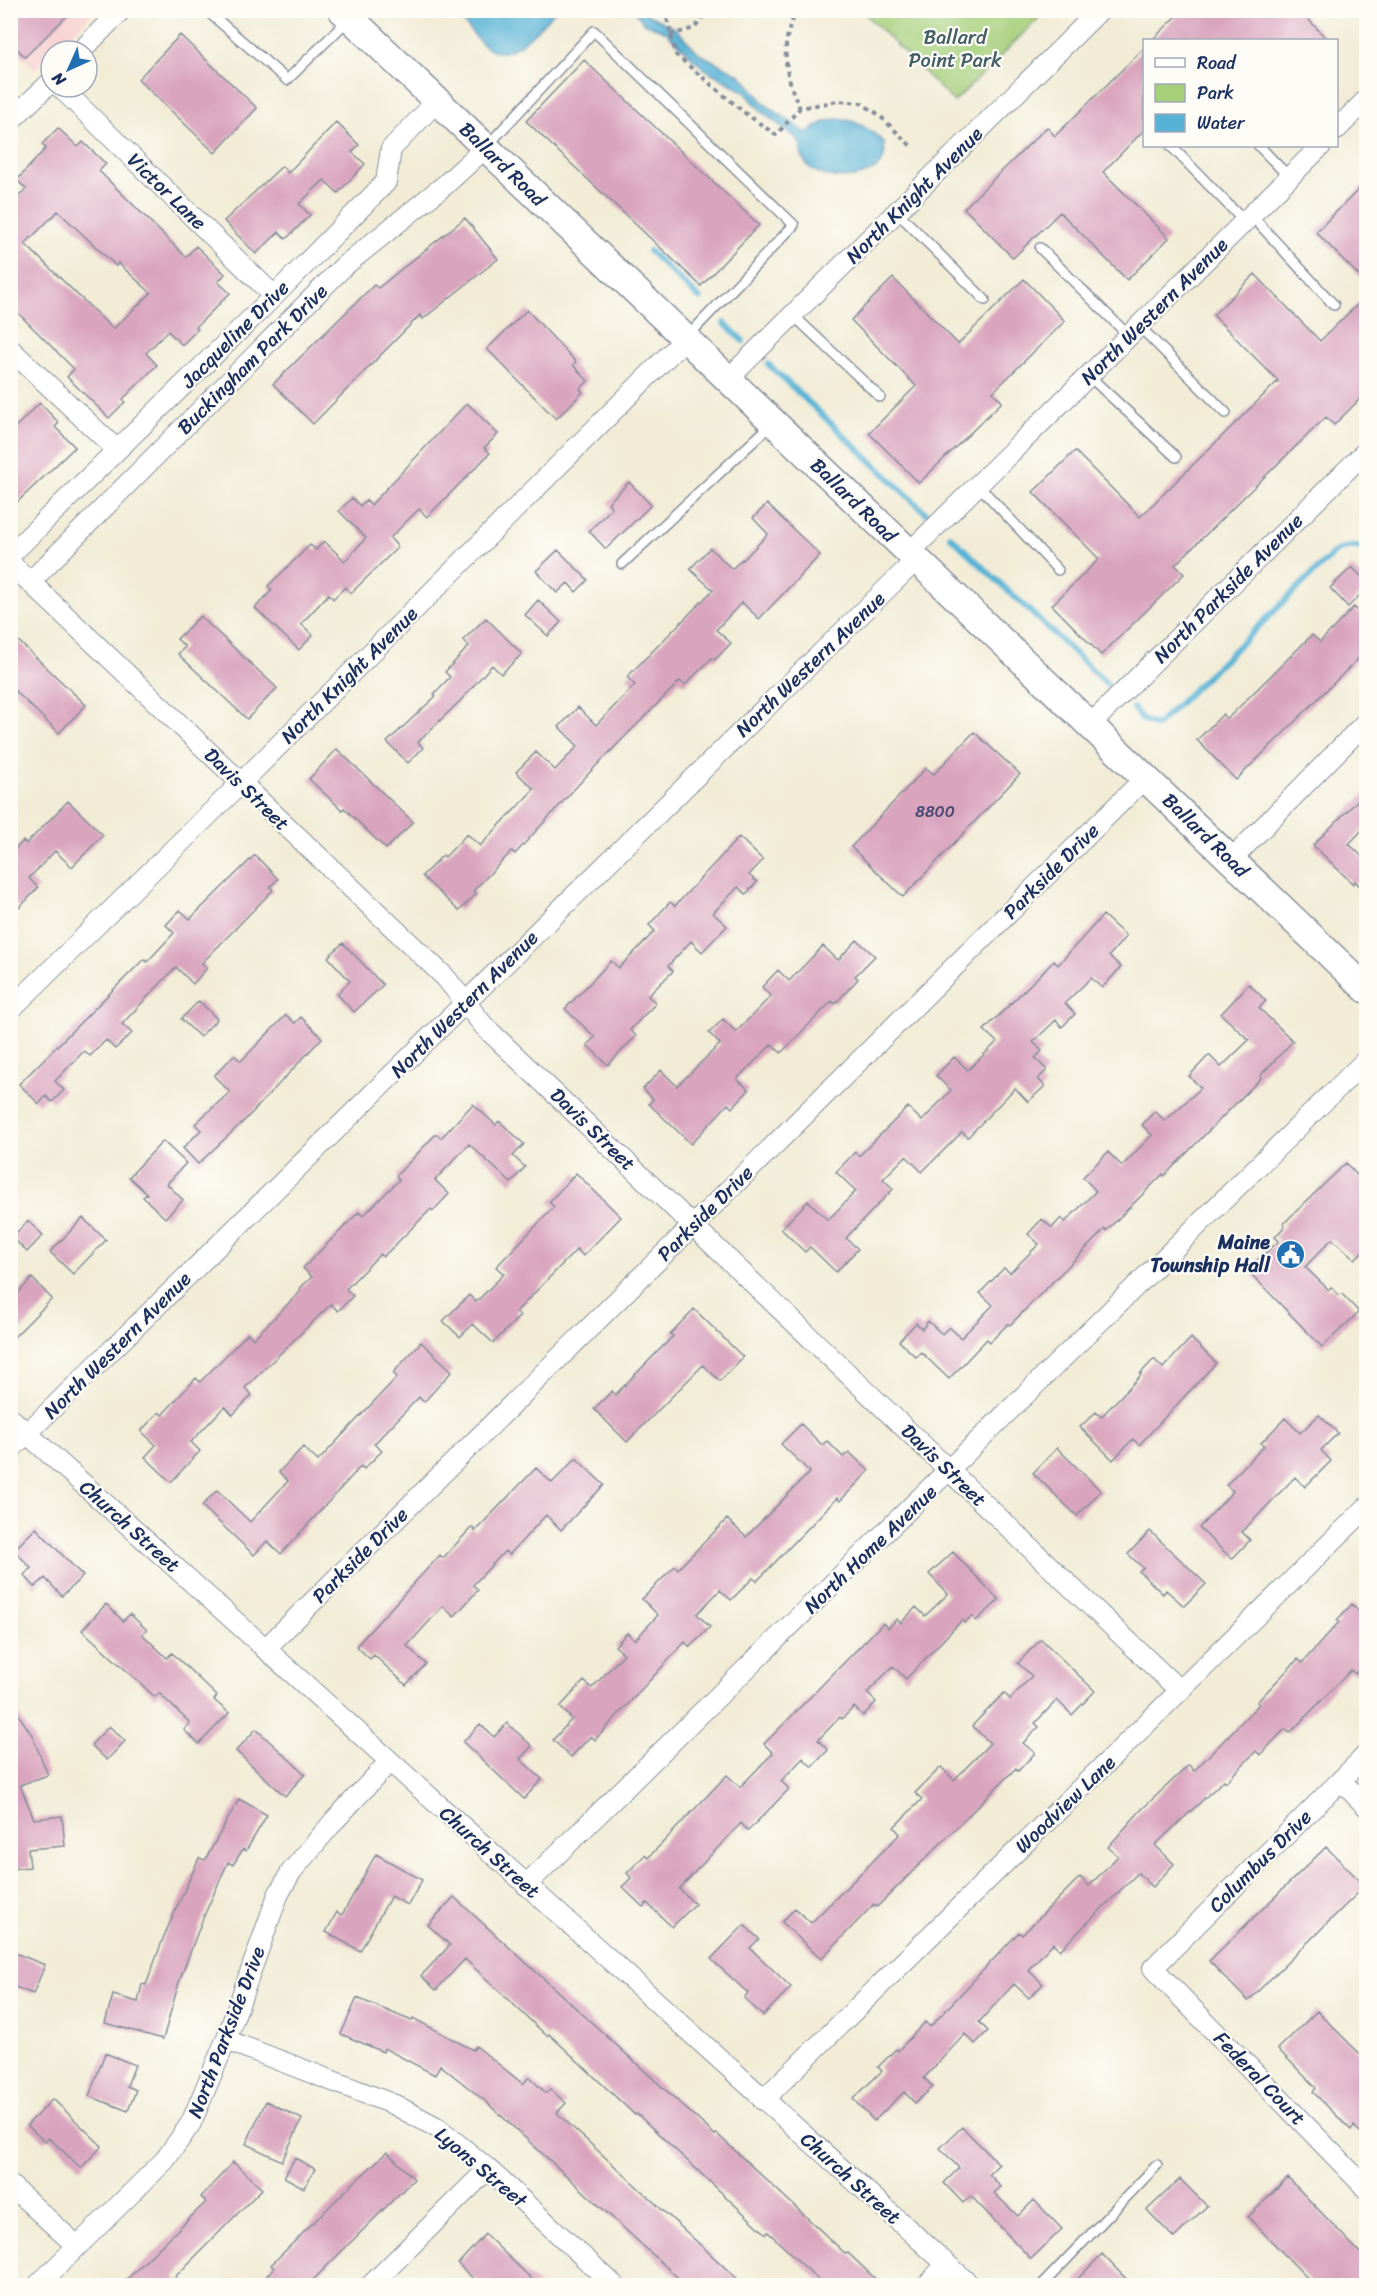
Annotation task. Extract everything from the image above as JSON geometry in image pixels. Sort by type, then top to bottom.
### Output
[{"type":"street","points":[[93,39],[121,10]]},
{"type":"street","name":"North Knight Avenue","points":[[728,379],[1100,10]]},
{"type":"street","name":"Ballard Road","points":[[346,14],[1366,989]]},
{"type":"street","points":[[10,122],[39,94]]},
{"type":"street","name":"Victor Lane","points":[[72,99],[274,296]]},
{"type":"street","points":[[1338,128],[1366,100]]},
{"type":"street","name":"Jacqueline Drive","points":[[10,555],[274,296],[386,182],[391,149],[437,101]]},
{"type":"street","name":"North Western Avenue","points":[[10,1450],[465,1003],[913,556],[978,485],[1320,147]]},
{"type":"street","name":"Buckingham Park Drive","points":[[30,582],[344,266],[446,184],[485,148]]},
{"type":"street","name":"North Knight Avenue","points":[[10,1010],[241,783],[685,339]]},
{"type":"street","points":[[10,349],[117,450]]},
{"type":"street","name":"North Parkside Avenue","points":[[1090,724],[1366,451]]},
{"type":"street","name":"Davis Street","points":[[10,563],[445,977],[484,1026],[694,1224],[1180,1691]]},
{"type":"street","points":[[1231,860],[1366,722]]},
{"type":"street","name":"Parkside Drive","points":[[265,1649],[1145,778]]},
{"type":"street","name":"North Home Avenue","points":[[526,1885],[1366,1060]]},
{"type":"street","name":"Church Street","points":[[10,1418],[971,2286]]},
{"type":"street","name":"Woodview Lane","points":[[763,2100],[1366,1508]]},
{"type":"street","name":"Columbus Drive","points":[[1153,1968],[1366,1755]]},
{"type":"street","name":"North Parkside Drive","points":[[37,2286],[165,2160],[178,2143],[191,2123],[226,2040],[278,1894],[291,1872],[390,1761]]},
{"type":"street","points":[[1341,1781],[1366,1806]]},
{"type":"street","name":"Federal Court","points":[[1153,1968],[1366,2188]]},
{"type":"street","name":"Lyons Street","points":[[226,2040],[394,2105],[438,2128],[488,2169],[615,2286]]},
{"type":"street","points":[[370,2286],[488,2169]]},
{"type":"street","points":[[10,2185],[77,2246]]},
{"type":"street","points":[[926,2286],[947,2264]]},
{"type":"lane","points":[[206,10],[287,80],[346,14]]},
{"type":"lane","points":[[485,148],[594,31],[794,225],[685,339]]},
{"type":"lane","points":[[1172,147],[1334,305]]},
{"type":"lane","points":[[1260,147],[1289,177]]},
{"type":"lane","points":[[897,212],[985,300]]},
{"type":"lane","points":[[1040,248],[1226,413]]},
{"type":"lane","points":[[793,315],[880,397]]},
{"type":"lane","points":[[1089,376],[1176,457]]},
{"type":"lane","points":[[622,564],[773,423]]},
{"type":"lane","points":[[978,485],[1058,570]]},
{"type":"lane","points":[[1041,2286],[1157,2164]]},
{"type":"path","points":[[665,10],[676,55],[745,113],[776,135],[800,108],[838,101],[861,103],[878,114],[912,147]]},
{"type":"path","points":[[671,34],[695,28],[707,10]]},
{"type":"path","points":[[798,10],[786,44],[786,67],[790,89],[800,108]]},
{"type":"shaded area","points":[[10,11],[95,11],[66,39],[39,39],[39,65],[35,69],[11,46]]},
{"type":"green space","name":"Ballard Point Park","points":[[1029,10],[1038,19],[954,102],[862,11]]},
{"type":"water","points":[[437,10],[555,11],[524,42],[515,48],[496,52],[479,41],[459,16],[437,14]]},
{"type":"water","points":[[634,11],[644,11],[675,28],[700,54],[741,75],[765,104],[807,133],[824,122],[835,119],[851,121],[872,132],[884,142],[883,160],[876,168],[850,177],[822,174],[810,168],[803,158],[801,145],[796,138],[762,112],[745,92],[703,68],[666,32],[644,23]]},
{"type":"building","points":[[10,10],[73,10],[43,39],[39,39],[39,43],[25,57],[10,42]]},
{"type":"building","points":[[1183,10],[1299,10],[1327,39],[1153,39]]},
{"type":"building","points":[[180,35],[257,108],[215,153],[138,79]]},
{"type":"building","points":[[1143,49],[1143,131],[1103,172],[1169,238],[1127,280],[1060,212],[1013,258],[964,208],[1047,127],[1055,136]]},
{"type":"building","points":[[584,60],[759,225],[701,286],[526,121]]},
{"type":"building","points":[[336,122],[359,145],[352,152],[365,164],[338,193],[324,180],[299,204],[310,215],[286,239],[279,232],[256,254],[224,221],[282,166],[288,173]]},
{"type":"building","points":[[58,128],[78,147],[83,142],[106,164],[99,171],[186,257],[196,246],[225,274],[218,282],[230,293],[196,327],[198,329],[182,345],[168,331],[146,353],[157,365],[123,399],[125,402],[109,418],[67,377],[74,369],[10,305],[10,205],[26,189],[17,180],[46,148],[42,144]],"holes":[[[58,211],[116,266],[118,263],[151,293],[113,329],[25,244]]]},
{"type":"building","points":[[1366,182],[1366,283],[1316,232]]},
{"type":"building","points":[[465,218],[498,259],[423,319],[420,315],[313,424],[273,384],[374,285],[378,288]]},
{"type":"building","points":[[1255,274],[1320,341],[1366,296],[1366,393],[1334,425],[1326,417],[1175,565],[1184,574],[1101,655],[1052,605],[1099,559],[1033,492],[1075,451],[1140,517],[1278,381],[1213,315]]},
{"type":"building","points":[[893,278],[958,344],[1024,279],[1065,321],[993,392],[1002,402],[919,483],[869,433],[916,386],[851,320]]},
{"type":"building","points":[[527,310],[576,362],[573,365],[588,381],[580,389],[583,392],[556,419],[487,349]]},
{"type":"building","points":[[40,403],[59,423],[55,427],[75,447],[10,509],[10,432]]},
{"type":"building","points":[[467,403],[498,434],[484,448],[490,453],[427,517],[419,509],[390,538],[398,547],[351,593],[345,587],[333,599],[329,594],[301,624],[313,635],[299,650],[255,608],[272,590],[268,586],[310,545],[316,550],[324,541],[345,561],[366,538],[339,511],[352,498],[360,506],[366,500],[371,505]]},
{"type":"building","points":[[629,482],[651,505],[606,549],[589,531],[612,508],[608,503]]},
{"type":"building","points":[[767,504],[820,555],[759,619],[742,602],[716,630],[731,643],[685,685],[680,681],[590,772],[515,854],[512,851],[473,891],[476,894],[459,911],[422,876],[443,855],[445,857],[467,834],[480,846],[534,789],[516,772],[536,752],[555,770],[578,746],[559,727],[578,707],[596,725],[635,685],[627,677],[713,590],[690,569],[710,548],[732,569],[743,560],[768,534],[753,518]]},
{"type":"building","points":[[558,550],[588,580],[576,592],[568,583],[557,593],[536,571]]},
{"type":"building","points":[[1352,567],[1366,581],[1366,589],[1348,607],[1330,588]]},
{"type":"building","points":[[538,600],[561,622],[548,636],[525,615]]},
{"type":"building","points":[[1354,607],[1366,619],[1366,651],[1236,780],[1197,740],[1223,714],[1227,719],[1312,635],[1320,642]]},
{"type":"building","points":[[200,616],[277,688],[247,719],[178,654],[185,647],[177,639]]},
{"type":"building","points":[[486,618],[522,654],[501,674],[492,665],[461,700],[418,742],[423,748],[408,763],[387,742],[436,696],[434,694],[450,677],[445,672],[469,646],[463,640]]},
{"type":"building","points":[[10,633],[86,705],[59,733],[10,686]]},
{"type":"building","points":[[974,732],[1020,774],[903,897],[851,847],[926,768],[934,774]]},
{"type":"building","points":[[337,749],[413,822],[386,849],[344,808],[342,810],[309,779]]},
{"type":"building","points":[[1366,792],[1366,826],[1349,844],[1366,860],[1366,893],[1355,881],[1353,884],[1313,845]]},
{"type":"building","points":[[68,801],[103,835],[72,867],[55,851],[29,878],[38,888],[19,908],[10,900],[10,854],[23,841],[26,844]]},
{"type":"building","points":[[739,837],[763,860],[749,875],[757,882],[746,894],[738,887],[713,913],[727,926],[702,952],[691,941],[668,966],[673,971],[648,996],[656,1003],[630,1030],[636,1036],[608,1065],[587,1045],[595,1037],[565,1009],[611,961],[619,968],[655,931],[649,925],[670,902],[675,906]]},
{"type":"building","points":[[255,855],[278,879],[270,887],[273,890],[202,963],[207,968],[193,984],[176,967],[122,1024],[132,1033],[115,1049],[106,1040],[90,1056],[84,1051],[55,1081],[64,1090],[52,1102],[46,1096],[39,1104],[19,1084],[144,959],[147,962],[174,933],[166,925],[180,910],[190,919]]},
{"type":"building","points":[[1103,915],[1126,936],[1109,956],[1121,967],[1102,988],[1091,978],[1065,1003],[1075,1014],[1062,1027],[1056,1020],[1033,1042],[1042,1051],[1035,1058],[1047,1070],[1038,1079],[1045,1086],[1028,1102],[1015,1088],[968,1137],[962,1132],[922,1172],[906,1156],[883,1179],[893,1189],[846,1238],[858,1249],[836,1272],[810,1247],[805,1252],[781,1229],[808,1201],[828,1220],[856,1191],[836,1172],[855,1152],[859,1156],[908,1107],[922,1121],[951,1090],[936,1076],[954,1057],[968,1070],[997,1042],[984,1030],[1054,961],[1058,965]]},
{"type":"building","points":[[857,940],[875,956],[855,976],[858,979],[835,1004],[832,1001],[781,1053],[772,1044],[737,1079],[749,1090],[732,1108],[728,1104],[691,1144],[649,1104],[653,1099],[643,1089],[661,1070],[677,1086],[720,1044],[709,1033],[723,1019],[736,1032],[771,996],[762,987],[778,970],[789,981],[823,946],[838,960]]},
{"type":"building","points":[[343,943],[383,985],[354,1012],[337,994],[350,981],[328,957]]},
{"type":"building","points":[[1249,984],[1266,1001],[1259,1008],[1293,1041],[1260,1076],[1261,1078],[1164,1176],[1163,1174],[1106,1231],[1105,1229],[1010,1325],[1008,1324],[990,1342],[987,1339],[949,1379],[921,1352],[916,1357],[899,1341],[916,1323],[922,1329],[928,1321],[942,1334],[949,1327],[961,1338],[993,1305],[980,1293],[1004,1268],[1010,1273],[1039,1244],[1028,1234],[1042,1219],[1052,1228],[1061,1218],[1065,1222],[1096,1191],[1083,1177],[1108,1152],[1122,1166],[1152,1135],[1142,1125],[1155,1111],[1165,1121],[1201,1088],[1189,1076],[1209,1055],[1221,1067],[1249,1040],[1221,1014]]},
{"type":"building","points":[[199,1001],[217,1019],[200,1037],[181,1019]]},
{"type":"building","points":[[286,1015],[295,1023],[301,1017],[322,1038],[247,1118],[198,1164],[183,1148],[201,1130],[195,1124],[230,1092],[214,1076],[234,1055],[241,1061]]},
{"type":"building","points":[[473,1104],[496,1125],[499,1121],[524,1144],[513,1156],[525,1167],[511,1183],[469,1144],[435,1180],[449,1194],[383,1257],[380,1254],[346,1289],[353,1296],[338,1311],[331,1304],[245,1388],[252,1395],[233,1415],[225,1406],[191,1442],[200,1451],[171,1482],[145,1457],[156,1445],[141,1431],[159,1412],[162,1415],[196,1378],[200,1382],[248,1333],[253,1339],[312,1277],[303,1268],[359,1212],[363,1216],[399,1180],[396,1176],[436,1134],[441,1138]]},
{"type":"building","points":[[163,1141],[186,1163],[167,1184],[183,1200],[165,1218],[143,1197],[147,1194],[129,1177]]},
{"type":"building","name":"Maine Township Hall","points":[[1346,1163],[1366,1185],[1366,1248],[1355,1259],[1332,1239],[1305,1267],[1329,1290],[1331,1287],[1339,1295],[1342,1294],[1359,1312],[1322,1347],[1252,1275],[1254,1263],[1279,1241],[1275,1237],[1285,1226],[1283,1224]]},
{"type":"building","points":[[576,1173],[621,1217],[583,1256],[577,1249],[516,1312],[520,1316],[493,1343],[473,1324],[460,1337],[443,1321],[469,1295],[476,1302],[504,1274],[496,1267],[554,1207],[549,1202]]},
{"type":"building","points":[[83,1218],[106,1240],[73,1274],[50,1252]]},
{"type":"building","points":[[28,1221],[43,1235],[27,1252],[12,1237]]},
{"type":"building","points":[[32,1278],[52,1299],[10,1341],[10,1284],[19,1292]]},
{"type":"building","points":[[694,1309],[743,1357],[720,1381],[703,1365],[627,1442],[594,1409],[612,1391],[615,1395],[673,1336],[670,1334]]},
{"type":"building","points":[[1191,1338],[1216,1363],[1139,1445],[1133,1439],[1113,1460],[1080,1427],[1096,1412],[1101,1417],[1154,1359],[1163,1368]]},
{"type":"building","points":[[421,1342],[452,1371],[424,1402],[419,1397],[374,1444],[382,1451],[364,1469],[361,1466],[281,1554],[267,1541],[254,1555],[202,1506],[217,1490],[250,1522],[288,1481],[279,1472],[303,1447],[318,1461],[397,1377],[393,1373]]},
{"type":"building","points":[[1319,1415],[1338,1433],[1321,1450],[1331,1461],[1305,1487],[1295,1477],[1242,1532],[1250,1540],[1232,1559],[1199,1528],[1233,1491],[1226,1485],[1264,1446],[1261,1443],[1285,1418],[1300,1433]]},
{"type":"building","points":[[801,1424],[822,1445],[827,1441],[843,1457],[849,1452],[869,1471],[840,1501],[837,1498],[757,1581],[753,1578],[731,1600],[720,1590],[697,1614],[710,1627],[690,1647],[685,1642],[595,1740],[591,1736],[571,1757],[553,1740],[572,1719],[560,1707],[584,1681],[592,1688],[624,1654],[615,1646],[627,1633],[635,1640],[658,1615],[642,1599],[675,1566],[678,1569],[727,1519],[746,1537],[810,1472],[781,1444]]},
{"type":"building","points":[[1057,1448],[1101,1491],[1077,1516],[1033,1473]]},
{"type":"building","points":[[576,1458],[604,1485],[561,1530],[546,1515],[509,1555],[505,1551],[473,1585],[478,1590],[454,1617],[443,1606],[407,1646],[426,1664],[406,1685],[374,1655],[370,1659],[356,1646],[440,1555],[443,1558],[472,1527],[475,1531],[536,1468],[552,1483]]},
{"type":"building","points":[[36,1528],[83,1576],[62,1596],[45,1578],[35,1587],[24,1575],[31,1568],[14,1550]]},
{"type":"building","points":[[1150,1531],[1206,1584],[1184,1606],[1166,1590],[1163,1594],[1139,1571],[1143,1568],[1128,1554]]},
{"type":"building","points":[[953,1552],[999,1600],[976,1621],[972,1616],[964,1623],[962,1620],[906,1679],[893,1666],[867,1693],[876,1702],[863,1716],[854,1707],[842,1719],[840,1717],[818,1740],[828,1750],[812,1767],[803,1758],[781,1781],[789,1789],[748,1831],[741,1823],[679,1889],[695,1904],[672,1927],[647,1903],[643,1907],[622,1887],[631,1878],[627,1873],[645,1855],[648,1858],[727,1775],[740,1787],[773,1753],[764,1744],[883,1623],[888,1628],[897,1619],[901,1623],[916,1607],[925,1616],[948,1594],[929,1574]]},
{"type":"building","points":[[106,1604],[123,1621],[130,1614],[147,1630],[142,1634],[167,1658],[172,1653],[217,1696],[214,1700],[229,1713],[199,1744],[184,1730],[190,1723],[159,1693],[155,1697],[82,1630]]},
{"type":"building","points":[[1352,1604],[1366,1618],[1366,1662],[1355,1674],[1351,1670],[1290,1733],[1285,1729],[1260,1755],[1256,1751],[1226,1782],[1224,1780],[1155,1845],[1174,1864],[1153,1887],[1138,1873],[1060,1950],[1053,1943],[1028,1970],[1043,1984],[1029,1998],[1014,1984],[979,2022],[988,2031],[975,2044],[965,2034],[924,2078],[933,2087],[915,2103],[904,2092],[874,2121],[853,2099],[882,2071],[878,2067],[896,2049],[898,2051],[925,2022],[930,2027],[1019,1932],[1022,1935],[1080,1877],[1089,1886],[1118,1856],[1108,1847],[1141,1810],[1189,1765],[1194,1771],[1259,1704],[1257,1702],[1298,1659],[1302,1663]]},
{"type":"building","points":[[1041,1639],[1095,1691],[1072,1715],[1057,1700],[1035,1723],[1039,1727],[1023,1743],[1035,1753],[1018,1771],[1016,1768],[877,1907],[874,1904],[821,1959],[782,1922],[795,1908],[811,1923],[900,1834],[894,1827],[922,1799],[915,1793],[941,1767],[954,1780],[990,1743],[972,1726],[1004,1693],[1010,1699],[1032,1676],[1018,1663]]},
{"type":"building","points":[[10,1702],[32,1735],[48,1775],[20,1785],[34,1819],[62,1816],[65,1846],[28,1849],[30,1867],[10,1869]]},
{"type":"building","points":[[507,1723],[532,1746],[520,1759],[542,1779],[524,1799],[463,1742],[480,1724],[494,1737]]},
{"type":"building","points":[[109,1726],[125,1741],[107,1760],[91,1745]]},
{"type":"building","points":[[256,1729],[305,1774],[285,1796],[236,1751]]},
{"type":"building","points":[[239,1799],[267,1815],[246,1851],[243,1849],[233,1865],[228,1862],[203,1918],[179,1982],[163,2039],[105,2023],[113,1995],[138,2002],[142,1984],[146,1985],[164,1936],[199,1858],[205,1860]]},
{"type":"building","points":[[1326,1847],[1365,1886],[1248,2001],[1209,1961]]},
{"type":"building","points":[[376,1854],[422,1880],[408,1905],[391,1896],[360,1951],[326,1932],[337,1912],[342,1915]]},
{"type":"building","points":[[454,1897],[883,2286],[825,2286],[637,2114],[635,2115],[549,2034],[547,2036],[465,1959],[436,1990],[421,1976],[450,1945],[428,1925]]},
{"type":"building","points":[[744,1925],[759,1939],[750,1948],[791,1987],[763,2016],[744,1998],[748,1993],[711,1959]]},
{"type":"building","points":[[10,1951],[45,1965],[33,1994],[10,1985]]},
{"type":"building","points":[[357,1998],[412,2021],[413,2018],[473,2050],[476,2046],[523,2084],[529,2077],[546,2093],[550,2089],[566,2103],[557,2113],[745,2286],[687,2286],[485,2101],[440,2065],[435,2075],[384,2048],[383,2052],[341,2034]]},
{"type":"building","points":[[1317,2011],[1366,2060],[1366,2138],[1354,2126],[1351,2130],[1313,2092],[1316,2088],[1278,2049]]},
{"type":"building","points":[[105,2053],[135,2065],[127,2086],[136,2090],[128,2111],[89,2096]]},
{"type":"building","points":[[53,2099],[102,2146],[81,2168],[49,2138],[45,2142],[27,2125]]},
{"type":"building","points":[[266,2101],[302,2119],[282,2161],[246,2144]]},
{"type":"building","points":[[962,2127],[999,2164],[989,2174],[1001,2187],[994,2193],[1018,2216],[1034,2200],[1062,2229],[1031,2259],[971,2196],[963,2203],[944,2183],[959,2168],[940,2148]]},
{"type":"building","points":[[387,2152],[414,2179],[307,2286],[257,2286],[274,2268],[271,2265]]},
{"type":"building","points":[[295,2158],[315,2169],[304,2188],[284,2177]]},
{"type":"building","points":[[233,2162],[262,2189],[175,2277],[183,2286],[120,2286],[206,2202],[201,2197]]},
{"type":"building","points":[[1288,2178],[1366,2259],[1366,2286],[1315,2286],[1248,2217]]},
{"type":"building","points":[[1180,2179],[1207,2206],[1174,2238],[1147,2210]]},
{"type":"building","points":[[485,2234],[539,2286],[481,2286],[458,2264]]},
{"type":"building","points":[[1102,2254],[1133,2286],[1071,2286]]},
{"type":"waterway","points":[[649,251],[700,299]]},
{"type":"waterway","points":[[724,323],[743,341]]},
{"type":"waterway","points":[[768,364],[926,513]]},
{"type":"waterway","points":[[950,536],[1107,684]]},
{"type":"waterway","points":[[1133,708],[1143,720],[1156,726],[1335,552],[1350,547],[1366,550]]},
{"type":"place","name":"Maine Township Hall","points":[[1291,1254]]}]
